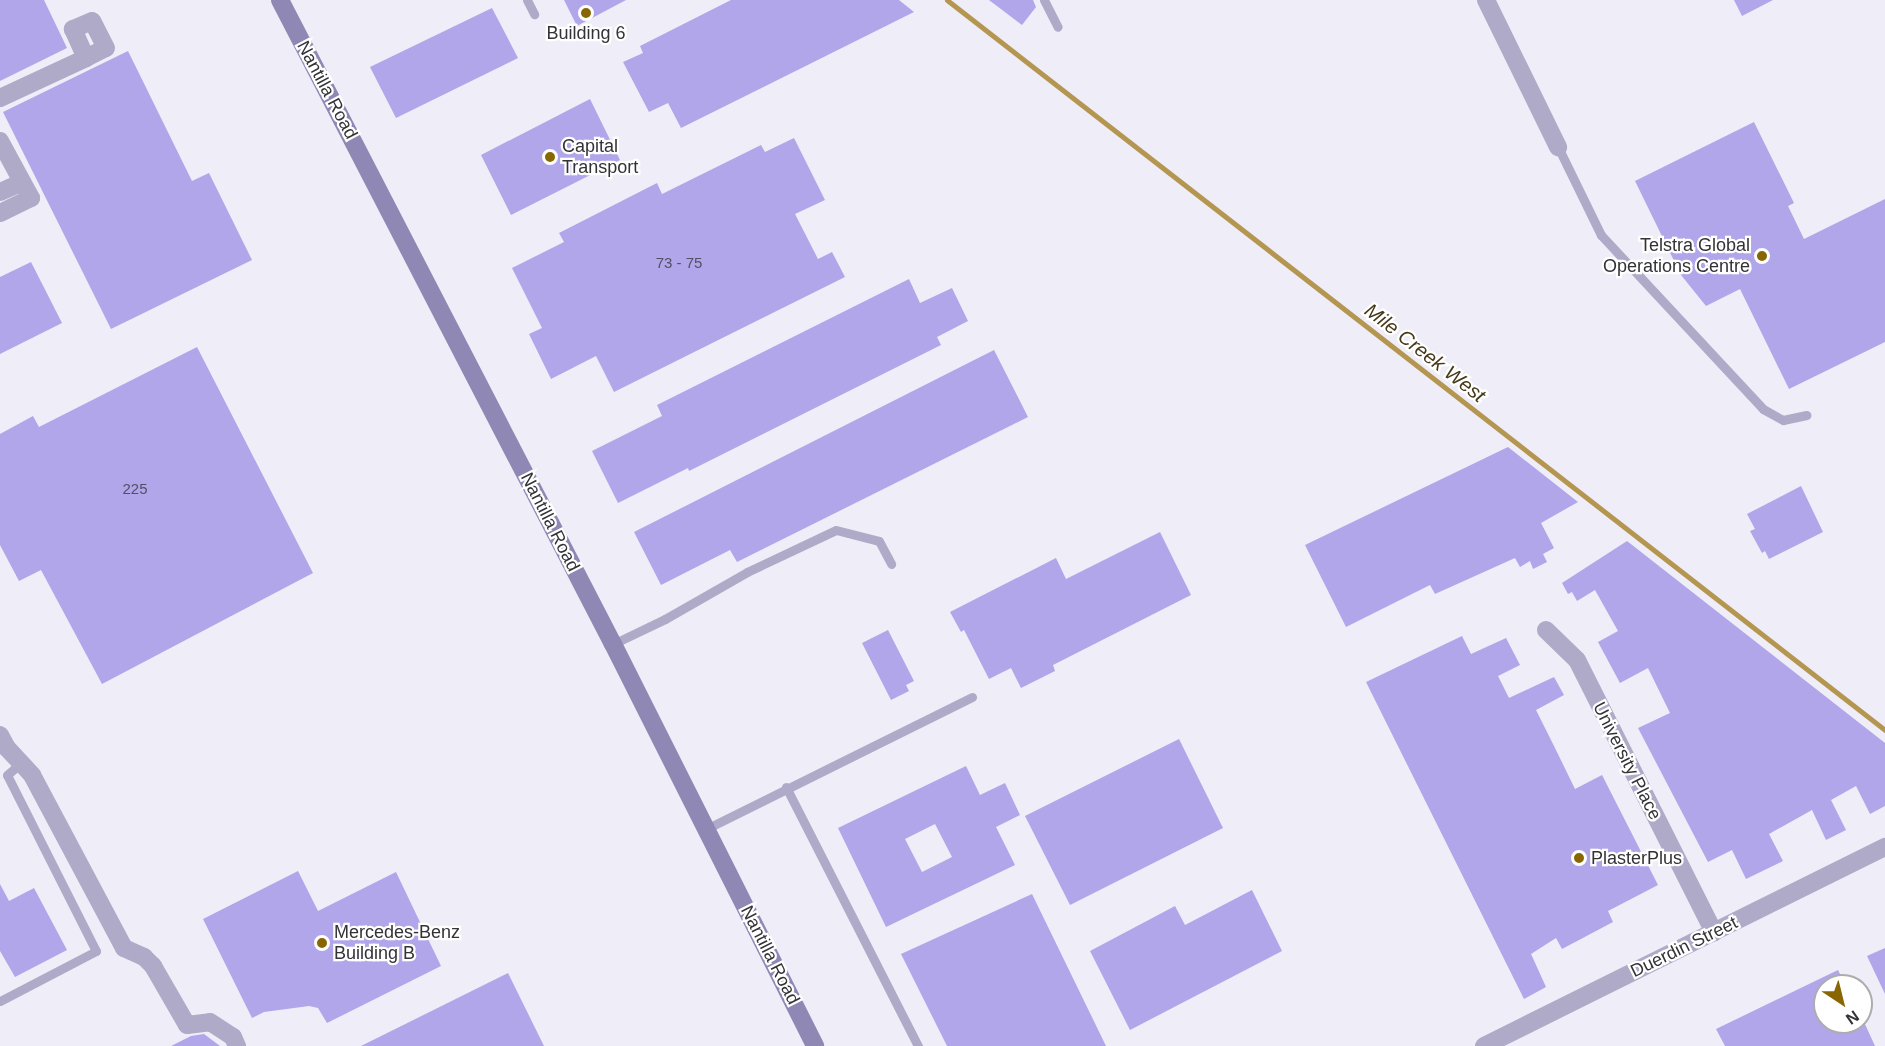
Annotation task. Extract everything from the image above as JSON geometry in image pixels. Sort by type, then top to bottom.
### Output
[{"type":"street","name":"Nantilla Road","points":[[280,0],[612,644],[815,1046]]},
{"type":"street","points":[[1486,0],[1558,147]]},
{"type":"street","points":[[0,98],[86,58]]},
{"type":"street","points":[[0,141],[31,198],[0,213]]},
{"type":"street","points":[[0,192],[22,182]]},
{"type":"street","name":"University Place","points":[[1546,630],[1576,660],[1714,932]]},
{"type":"street","points":[[0,735],[7,748],[32,775],[124,948],[144,957],[153,966],[187,1025],[210,1022],[233,1037],[237,1046]]},
{"type":"street","name":"Duerdin Street","points":[[1484,1046],[1885,848]]},
{"type":"lane","points":[[527,0],[534,14]]},
{"type":"lane","points":[[1044,0],[1058,27]]},
{"type":"lane","points":[[1558,147],[1601,235],[1725,365],[1763,409],[1783,420],[1806,415]]},
{"type":"lane","points":[[612,644],[664,619],[747,572],[836,530],[879,541],[891,564]]},
{"type":"lane","points":[[706,829],[786,787],[972,697]]},
{"type":"lane","points":[[0,1001],[96,951],[7,775],[21,763]]},
{"type":"lane","points":[[786,787],[918,1046]]},
{"type":"building","points":[[0,0],[44,0],[67,48],[0,81]]},
{"type":"building","name":"Building 6","points":[[564,0],[626,0],[577,26]]},
{"type":"building","points":[[731,0],[899,0],[914,12],[681,128],[668,103],[649,112],[623,62],[643,53],[640,46]]},
{"type":"building","points":[[989,0],[1033,0],[1036,7],[1022,25]]},
{"type":"building","points":[[1734,0],[1773,0],[1742,16]]},
{"type":"building","points":[[492,8],[518,58],[396,118],[370,67]]},
{"type":"building","points":[[128,51],[192,181],[209,173],[252,260],[111,329],[3,112]]},
{"type":"building","name":"Capital Transport","points":[[590,99],[620,160],[511,215],[481,155]]},
{"type":"building","name":"Telstra Global Operations Centre","points":[[1754,122],[1794,203],[1788,206],[1804,239],[1885,199],[1885,342],[1789,389],[1740,289],[1706,306],[1681,275],[1635,181]]},
{"type":"building","points":[[794,138],[825,200],[795,214],[818,259],[832,252],[845,277],[614,392],[596,356],[551,379],[529,334],[542,328],[512,268],[564,242],[559,233],[657,183],[662,194],[761,145],[765,152]]},
{"type":"building","points":[[31,262],[62,323],[0,354],[0,277]]},
{"type":"building","points":[[909,279],[920,303],[952,288],[968,321],[937,337],[941,345],[689,471],[688,468],[618,503],[592,451],[662,416],[657,405]]},
{"type":"building","points":[[197,347],[313,573],[102,684],[41,570],[19,581],[0,545],[0,434],[33,416],[39,427]]},
{"type":"building","points":[[994,350],[1028,417],[737,562],[730,550],[661,585],[634,532]]},
{"type":"building","points":[[1508,447],[1578,502],[1541,523],[1554,548],[1543,554],[1547,562],[1533,569],[1530,561],[1520,567],[1515,558],[1435,594],[1430,585],[1346,627],[1305,545]]},
{"type":"building","points":[[1801,486],[1823,532],[1769,559],[1765,551],[1762,553],[1750,531],[1755,529],[1747,514]]},
{"type":"building","points":[[1160,532],[1191,595],[1053,665],[1055,671],[1021,688],[1011,668],[989,679],[964,630],[961,632],[950,612],[1056,558],[1066,579]]},
{"type":"building","points":[[1627,541],[1885,743],[1885,806],[1870,814],[1856,786],[1831,800],[1846,830],[1826,840],[1812,810],[1769,834],[1783,861],[1746,879],[1732,850],[1708,862],[1638,728],[1670,713],[1648,668],[1620,683],[1598,642],[1618,631],[1595,590],[1577,601],[1572,592],[1568,594],[1562,583]]},
{"type":"building","points":[[888,630],[914,681],[906,685],[909,691],[891,700],[862,643]]},
{"type":"building","points":[[1462,636],[1471,654],[1506,638],[1520,665],[1498,676],[1509,698],[1554,677],[1564,695],[1536,710],[1575,789],[1602,775],[1658,885],[1608,911],[1613,922],[1562,949],[1556,938],[1531,954],[1546,987],[1524,999],[1366,682]]},
{"type":"building","points":[[1179,739],[1223,828],[1070,905],[1025,816]]},
{"type":"building","points":[[966,766],[980,795],[1005,783],[1020,815],[996,827],[1015,865],[886,927],[838,828]],"holes":[[[935,824],[952,857],[922,872],[905,839]]]},
{"type":"building","name":"Mercedes-Benz Building B","points":[[298,871],[318,911],[396,872],[441,966],[327,1023],[318,1008],[309,1006],[264,1012],[252,1018],[203,919]]},
{"type":"building","points":[[0,884],[9,901],[34,888],[67,950],[15,977],[0,951]]},
{"type":"building","points":[[1252,890],[1282,951],[1130,1030],[1090,951],[1175,906],[1185,925]]},
{"type":"building","points":[[1032,894],[1106,1046],[947,1046],[901,954]]},
{"type":"building","points":[[1885,948],[1885,994],[1867,956]]},
{"type":"building","points":[[508,973],[544,1046],[361,1046]]},
{"type":"building","points":[[1813,982],[1813,1034],[1870,1034],[1875,1046],[1725,1046],[1716,1029]]},
{"type":"building","points":[[204,1034],[220,1046],[171,1046],[191,1036]]},
{"type":"waterway","name":"Mile Creek West","points":[[947,0],[1885,730]]},
{"type":"place","name":"Building 6","points":[[586,13]]},
{"type":"place","name":"Capital Transport","points":[[550,157]]},
{"type":"place","name":"Telstra Global Operations Centre","points":[[1762,256]]},
{"type":"place","name":"PlasterPlus","points":[[1579,858]]},
{"type":"place","name":"Mercedes-Benz Building B","points":[[322,943]]}]
